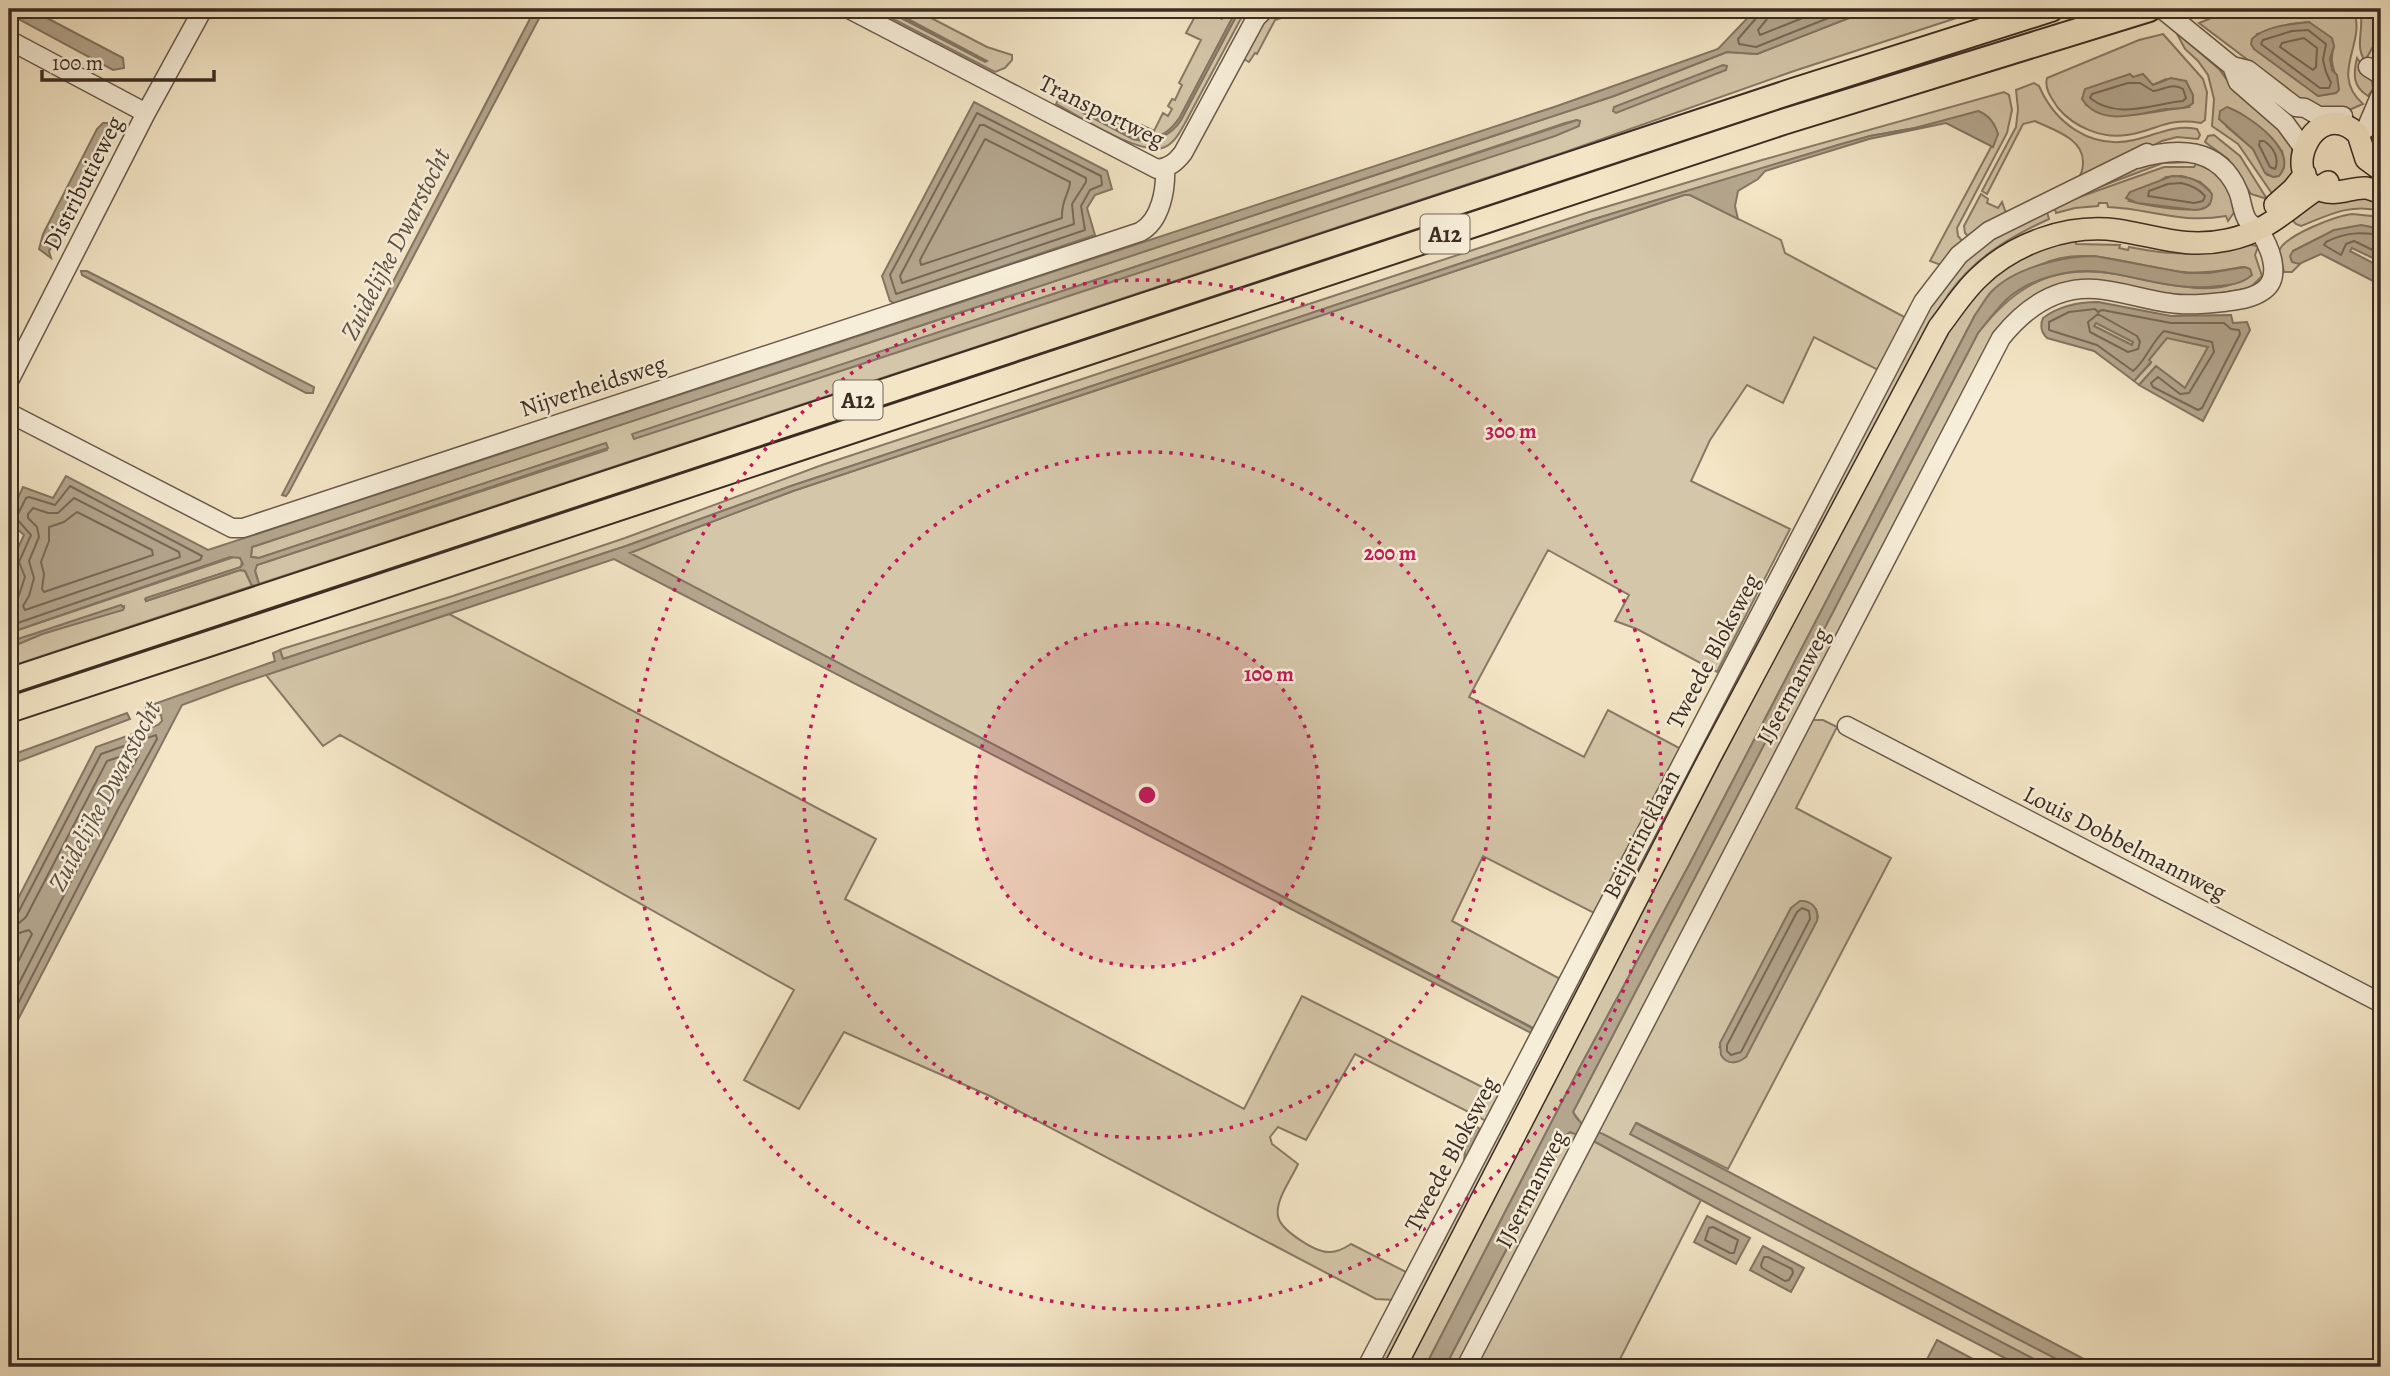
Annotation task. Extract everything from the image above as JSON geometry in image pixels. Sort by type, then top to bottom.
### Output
[{"type":"highway","name":"A12","points":[[9,681],[1756,103],[2051,9]]},
{"type":"highway","name":"A12","points":[[9,710],[1783,122],[2150,9]]},
{"type":"highway","name":"A12","points":[[9,726],[230,635]]},
{"type":"main road","points":[[2333,125],[2355,125],[2364,156],[2372,171],[2335,193],[2317,182],[2302,162],[2313,134],[2333,125]]},
{"type":"main road","points":[[2372,171],[2364,188],[2381,192]]},
{"type":"main road","name":"Beijerincklaan","points":[[1395,1367],[1710,757],[1939,327],[1941,314],[1966,274],[1998,248],[2032,231],[2063,222],[2090,219],[2190,230],[2226,227],[2255,222],[2286,197],[2317,182]]},
{"type":"street","name":"Distributieweg","points":[[9,381],[146,113],[203,9]]},
{"type":"street","name":"Transportweg","points":[[849,9],[1157,169],[1176,162],[1183,153],[1256,18],[1265,9]]},
{"type":"street","points":[[2162,9],[2231,66],[2248,70],[2296,107],[2313,134]]},
{"type":"street","points":[[9,40],[146,113]]},
{"type":"street","points":[[2231,66],[2238,82],[2285,123],[2313,134]]},
{"type":"street","points":[[2355,125],[2369,103],[2381,96]]},
{"type":"street","name":"Tweede Bloksweg","points":[[1367,1367],[1923,302],[1959,256],[1989,231],[2167,144],[2179,142],[2202,145],[2222,157],[2232,167],[2255,222]]},
{"type":"street","name":"Nijverheidsweg","points":[[16,417],[232,528],[243,528],[1140,232],[1153,219],[1162,199],[1165,188],[1164,168]]},
{"type":"street","name":"IJsermanweg","points":[[1466,1367],[2001,338],[2027,310],[2048,297],[2083,289],[2097,289],[2170,303],[2206,304],[2255,295],[2268,286],[2273,268],[2272,258],[2255,222]]},
{"type":"street","name":"Louis Dobbelmannweg","points":[[1847,726],[2381,1003]]},
{"type":"shaded area","points":[[874,9],[884,9],[986,61],[889,9],[914,9],[987,47],[1012,55],[1012,60],[1005,68],[995,72]]},
{"type":"shaded area","points":[[1199,9],[1222,19],[1228,9],[1237,9],[1180,117],[1166,132],[1152,138],[1137,137],[1121,131],[1076,105],[1062,101],[1133,139],[1154,139],[1166,134],[1181,120],[1240,9],[1246,9],[1182,128],[1169,144],[1152,149],[1139,146],[1056,104],[1061,94],[1138,134],[1142,125],[1154,131],[1163,113],[1168,116],[1172,109],[1168,106],[1172,99],[1175,100],[1182,85],[1179,83],[1201,40],[1186,33]]},
{"type":"shaded area","points":[[1279,9],[1303,11],[1275,20],[1257,54],[1255,53],[1249,62],[1242,58],[1262,25]]},
{"type":"shaded area","points":[[1872,9],[1984,9],[1794,71],[1565,152],[259,584],[255,570],[257,565],[607,450],[606,443],[259,558],[251,557],[252,547],[1614,96],[1727,52],[1757,54]],"holes":[[[1577,120],[632,435],[1565,123]]]},
{"type":"shaded area","points":[[2249,9],[2353,9],[2356,34],[2348,69],[2349,81],[2353,92],[2363,104],[2347,111],[2309,106],[2199,23],[2221,14]],"holes":[[[2309,22],[2334,46],[2332,60],[2336,93],[2318,96],[2293,76],[2257,34],[2290,24]]]},
{"type":"shaded area","points":[[2360,9],[2381,9],[2381,32],[2365,61],[2360,49]]},
{"type":"shaded area","points":[[2176,32],[2219,69],[2228,81],[2294,144],[2296,175],[2273,195],[2238,144],[2212,126],[2214,99],[2208,75],[2185,49]],"holes":[[[2226,126],[2282,151],[2284,168],[2275,177],[2267,175],[2253,149]]]},
{"type":"shaded area","points":[[2163,34],[2203,79],[2207,92],[2205,120],[2201,123],[2170,123],[2118,136],[2098,133],[2080,126],[2058,108],[2048,90],[2047,78],[2139,40]],"holes":[[[2133,77],[2153,85],[2166,79],[2189,107],[2123,115],[2098,111],[2086,105]]]},
{"type":"shaded area","points":[[2357,58],[2372,79],[2373,90],[2368,96],[2359,89],[2355,80]]},
{"type":"shaded area","points":[[2034,83],[2065,122],[2089,137],[2118,142],[2180,128],[2197,129],[2200,135],[2198,139],[2177,137],[2162,141],[2049,196],[2079,176],[2083,166],[2082,154],[2073,141],[2058,132],[2035,121],[2023,124],[1987,194],[1982,191],[2016,127],[2016,90]]},
{"type":"shaded area","points":[[2004,92],[2009,95],[2012,110],[2007,133],[1957,228],[1958,236],[1963,242],[1944,266],[1930,261],[1998,134],[1982,113],[1870,136],[1591,220],[791,486],[626,546],[283,659],[280,650],[453,596],[625,538],[822,465],[1589,212]]},
{"type":"shaded area","points":[[2214,135],[2240,156],[2267,199],[2251,194],[2228,159],[2205,142],[2208,136]]},
{"type":"shaded area","points":[[2161,157],[2193,162],[2163,163],[2094,189],[2129,171]]},
{"type":"shaded area","points":[[2199,159],[2228,181],[2235,211],[2228,221],[2226,216],[2180,217],[2108,207],[2107,203],[2056,213],[2054,206],[2164,167],[2194,167]],"holes":[[[2182,176],[2200,182],[2210,191],[2210,204],[2203,207],[2183,209],[2129,201],[2166,177]]]},
{"type":"shaded area","points":[[1981,194],[1988,199],[1987,203],[1998,208],[2002,202],[2006,213],[1970,238],[1965,233],[1964,226]]},
{"type":"shaded area","points":[[1690,195],[1781,240],[1785,253],[1908,319],[1880,371],[1814,337],[1783,403],[1747,385],[1710,440],[1691,481],[1790,529],[1717,672],[1637,629],[1615,621],[1629,595],[1548,550],[1469,697],[1584,757],[1608,710],[1681,749],[1596,914],[1483,856],[1452,921],[1562,980],[1537,1030],[629,553],[793,491]]},
{"type":"shaded area","points":[[2381,198],[2381,211],[2349,209],[2301,226],[2289,217],[2311,199]]},
{"type":"shaded area","points":[[2046,209],[2049,219],[1993,250],[1969,270],[1948,295],[1386,1367],[1372,1367],[1914,331],[1953,272],[1985,242]]},
{"type":"shaded area","points":[[2352,214],[2381,217],[2381,229],[2358,226],[2325,235],[2293,251],[2296,261],[2301,263],[2292,272],[2284,272],[2279,251],[2283,245],[2312,227]]},
{"type":"shaded area","points":[[2075,240],[2076,244],[2120,245],[2119,248],[2128,250],[2129,247],[2178,253],[2208,252],[2252,245],[2258,247],[2255,255],[2262,276],[2250,288],[2203,296],[2056,286],[2027,302],[2004,323],[1987,350],[1584,1127],[1573,1112],[1978,333],[1990,318],[2016,295],[2045,279],[2061,274],[2107,273],[2163,284],[2202,288],[2218,288],[2251,275],[2243,267],[2191,272],[2093,256],[2075,256],[2057,259],[2033,269],[1975,315],[1425,1367],[1406,1367],[1814,581],[1963,302],[2016,255]]},
{"type":"shaded area","points":[[2096,322],[2134,342],[2132,346],[2094,326]]},
{"type":"shaded area","points":[[2167,337],[2209,347],[2185,388],[2156,366],[2139,385],[2134,381],[2151,363],[2149,360]]},
{"type":"shaded area","points":[[237,556],[242,560],[241,567],[145,599],[146,601],[240,570],[245,571],[252,586],[9,667],[9,648],[124,606],[9,642],[9,633]]},
{"type":"shaded area","points":[[449,614],[876,839],[845,899],[1244,1109],[1302,996],[1502,1097],[1488,1122],[1355,1054],[1306,1140],[1278,1127],[1270,1137],[1272,1144],[1298,1164],[1279,1203],[1280,1222],[1300,1240],[1316,1249],[1333,1252],[1351,1244],[1408,1273],[1394,1300],[1376,1299],[990,1096],[844,1032],[799,1109],[744,1080],[794,990],[340,735],[323,746],[266,675]]},
{"type":"shaded area","points":[[1812,720],[1823,720],[1837,727],[1796,808],[1891,858],[1728,1169],[1637,1123],[1631,1134],[2072,1367],[2049,1367],[1595,1131]],"holes":[[[1791,908],[1816,909],[1818,917],[1719,1048]]]},
{"type":"shaded area","points":[[1568,1132],[1580,1135],[1460,1367],[1445,1367]]},
{"type":"shaded area","points":[[1590,1139],[1701,1200],[1616,1367],[1470,1367]]},
{"type":"water","points":[[9,9],[30,9],[123,58],[124,68],[113,70],[9,14]]},
{"type":"water","points":[[535,9],[544,9],[289,492],[286,496],[282,495]]},
{"type":"water","points":[[884,9],[889,9],[987,61],[985,62]]},
{"type":"water","points":[[1237,9],[1240,9],[1181,120],[1166,134],[1154,139],[1133,139],[1061,101],[1075,105],[1136,137],[1151,138],[1166,132],[1180,117]]},
{"type":"water","points":[[1756,9],[1872,9],[1757,54],[1727,52],[1614,96],[252,547],[251,557],[259,558],[606,443],[608,448],[257,565],[255,571],[259,584],[252,586],[245,571],[240,570],[146,601],[146,598],[241,567],[243,564],[240,558],[230,557],[9,633],[9,599],[18,576],[11,563],[24,535],[9,522],[9,517],[23,487],[53,498],[66,476],[208,550],[1557,106],[1718,49]]},
{"type":"water","points":[[2309,22],[2332,38],[2334,46],[2330,59],[2332,70],[2337,75],[2339,90],[2336,93],[2318,96],[2254,49],[2251,44],[2252,39],[2264,31]]},
{"type":"water","points":[[1723,65],[1727,66],[1726,70],[1616,113],[1613,111],[1614,107]]},
{"type":"water","points":[[2130,74],[2133,77],[2143,74],[2153,85],[2171,78],[2186,81],[2193,95],[2193,103],[2184,108],[2110,116],[2090,108],[2082,99],[2085,89]]},
{"type":"water","points":[[974,102],[1107,171],[1112,189],[1095,195],[1087,208],[1095,235],[894,303],[890,301],[882,276]]},
{"type":"water","points":[[2227,107],[2258,125],[2277,145],[2283,156],[2284,166],[2279,176],[2273,177],[2265,173],[2253,149],[2219,119],[2220,111]]},
{"type":"water","name":"Zuidelijke Dwarstocht","points":[[1978,111],[1988,117],[1997,130],[1993,147],[1946,123],[1869,139],[1765,171],[1758,179],[1738,191],[1735,206],[1738,219],[1690,195],[1684,195],[793,491],[630,553],[1530,1027],[1533,1030],[1531,1033],[614,559],[182,705],[9,1037],[9,916],[96,747],[158,725],[162,721],[161,715],[146,712],[146,707],[275,661],[273,653],[280,650],[283,659],[626,546],[791,486],[1591,220],[1841,144]]},
{"type":"water","points":[[1580,121],[1579,126],[1555,136],[634,439],[632,434]]},
{"type":"water","points":[[103,123],[110,123],[112,128],[49,251],[51,258],[39,249],[43,234],[97,129]]},
{"type":"water","points":[[2172,176],[2189,178],[2204,185],[2212,194],[2210,204],[2195,210],[2137,203],[2126,198],[2130,192]]},
{"type":"water","points":[[2361,225],[2381,229],[2381,262],[2352,248],[2350,251],[2381,267],[2381,285],[2321,254],[2299,264],[2292,262],[2290,256],[2293,251],[2334,230]]},
{"type":"water","points":[[2095,256],[2186,273],[2209,273],[2245,267],[2250,269],[2252,275],[2228,285],[2188,287],[2102,272],[2064,273],[2038,280],[2015,292],[1988,320],[1978,333],[1573,1112],[1578,1120],[1589,1128],[2049,1367],[2022,1367],[1716,1208],[1590,1139],[1570,1132],[1566,1135],[1445,1367],[1425,1367],[1975,315],[1991,292],[2012,276],[2054,261]]},
{"type":"water","points":[[81,271],[87,271],[314,387],[313,393],[306,393],[82,275]]},
{"type":"water","points":[[2098,302],[2171,316],[2231,315],[2233,323],[2247,322],[2250,330],[2203,421],[2139,385],[2156,366],[2185,388],[2208,347],[2167,338],[2134,381],[2094,351],[2045,336],[2042,323],[2043,318],[2049,314],[2076,304]],"holes":[[[2096,323],[2133,342],[2132,345],[2094,326]]]},
{"type":"water","points":[[121,605],[123,610],[42,634],[9,648],[9,642]]},
{"type":"water","points":[[127,713],[130,719],[9,765],[9,756]]},
{"type":"water","points":[[1800,901],[1814,906],[1817,921],[1746,1057],[1729,1062],[1721,1055],[1720,1043],[1791,908]]},
{"type":"water","points":[[1636,1123],[2099,1367],[2072,1367],[2012,1336],[1630,1134]]},
{"type":"water","points":[[1476,1126],[1480,1129],[1464,1162],[1462,1133]]},
{"type":"water","points":[[1707,1216],[1750,1238],[1736,1264],[1694,1242]]},
{"type":"water","points":[[1763,1246],[1804,1268],[1791,1292],[1750,1270]]},
{"type":"water","points":[[1937,1340],[1988,1367],[1923,1367]]}]
